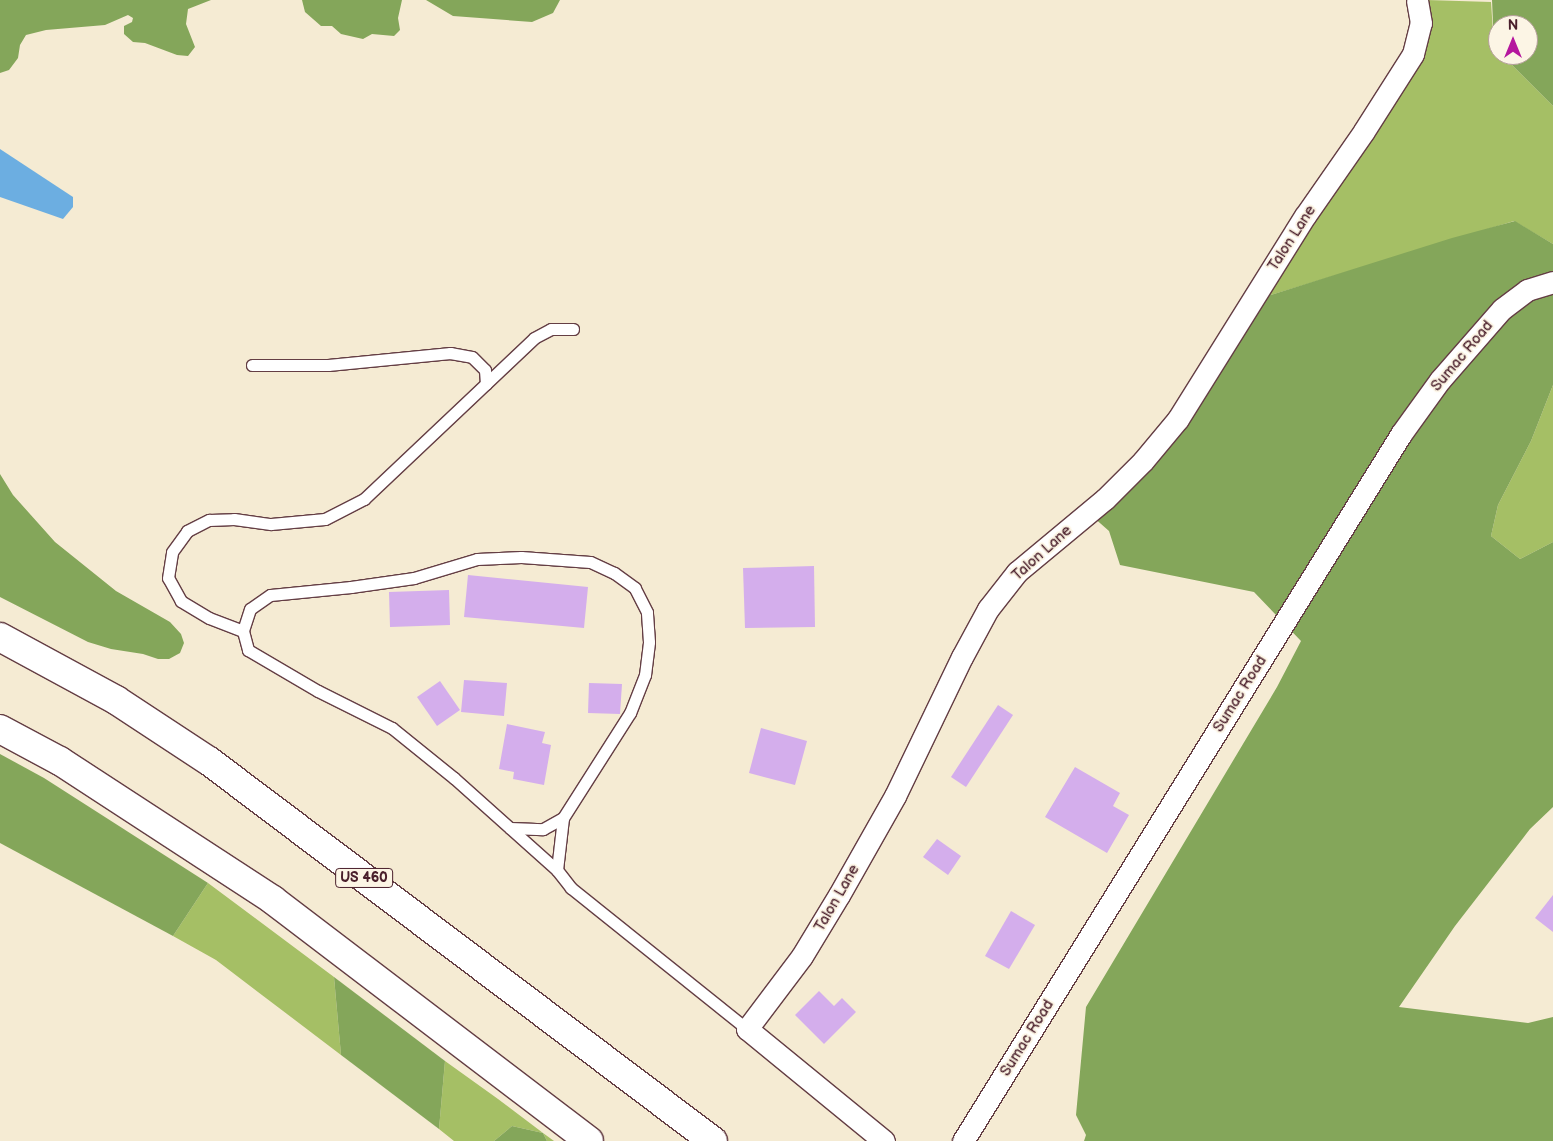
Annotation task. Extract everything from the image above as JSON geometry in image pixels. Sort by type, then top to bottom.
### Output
[{"type":"highway","name":"US 460","points":[[0,637],[116,700],[209,761],[713,1141]]},
{"type":"highway","points":[[0,729],[60,761],[273,900],[589,1141]]},
{"type":"street","name":"Talon Lane","points":[[747,1028],[802,956],[839,895],[895,796],[962,657],[988,609],[1017,572],[1105,499],[1143,461],[1178,419],[1305,216],[1364,131],[1413,54],[1422,23],[1417,0]]},
{"type":"street","name":"Sumac Road","points":[[963,1141],[1401,434],[1440,380],[1502,308],[1527,290],[1553,282]]},
{"type":"street","points":[[747,1028],[884,1141]]},
{"type":"lane","points":[[243,631],[209,618],[181,601],[168,578],[172,552],[187,531],[210,520],[234,519],[271,524],[324,519],[364,498],[534,338],[551,329],[573,329]]},
{"type":"lane","points":[[252,365],[328,365],[450,352],[472,358],[484,370],[486,384]]},
{"type":"lane","points":[[557,870],[563,818],[630,713],[645,676],[649,642],[647,612],[635,588],[614,573],[590,562],[521,557],[477,559],[414,578],[270,595],[250,609],[243,631],[248,650],[318,691],[392,728],[454,778],[557,870],[571,888],[747,1028]]},
{"type":"lane","points":[[510,828],[543,829],[563,818]]},
{"type":"green space","points":[[0,0],[211,0],[188,9],[186,24],[195,47],[188,56],[177,55],[145,43],[133,42],[124,34],[124,26],[132,22],[133,18],[128,15],[105,25],[46,30],[26,35],[20,45],[18,58],[9,70],[0,73]]},
{"type":"green space","points":[[302,0],[402,0],[398,18],[400,30],[394,36],[372,34],[363,39],[341,34],[332,26],[321,26],[305,12]]},
{"type":"green space","points":[[426,0],[560,0],[553,13],[532,22],[453,16]]},
{"type":"green space","points":[[1427,0],[1491,2],[1492,15],[1488,15],[1488,65],[1512,65],[1553,106],[1553,244],[1514,221],[1261,298],[1422,55],[1431,19]]},
{"type":"green space","points":[[1492,0],[1553,0],[1553,106],[1512,65],[1538,65],[1538,15],[1493,15]]},
{"type":"green space","points":[[1515,221],[1553,244],[1553,385],[1531,441],[1498,505],[1491,536],[1520,559],[1553,542],[1553,807],[1530,829],[1455,926],[1399,1007],[1528,1023],[1553,1017],[1553,1141],[1084,1141],[1086,1135],[1076,1115],[1086,1007],[1277,687],[1301,641],[1254,592],[1120,565],[1109,531],[1092,516],[1261,298],[1452,238]]},
{"type":"green space","points":[[1553,385],[1553,542],[1520,559],[1491,536],[1498,505],[1531,441]]},
{"type":"green space","points":[[0,474],[13,495],[55,542],[116,591],[170,622],[181,634],[184,643],[180,653],[169,659],[158,659],[88,642],[0,597]]},
{"type":"green space","points":[[0,754],[44,778],[208,883],[173,936],[0,843]]},
{"type":"green space","points":[[208,883],[334,977],[341,1055],[216,960],[173,936]]},
{"type":"green space","points":[[334,977],[445,1061],[439,1129],[341,1055]]},
{"type":"green space","points":[[445,1061],[543,1133],[512,1126],[494,1141],[454,1141],[439,1129]]},
{"type":"green space","points":[[512,1126],[543,1133],[547,1141],[494,1141]]},
{"type":"green space","points":[[543,1133],[554,1141],[547,1141]]},
{"type":"water","points":[[0,149],[73,197],[73,207],[63,219],[0,197]]},
{"type":"building","points":[[814,566],[815,627],[745,628],[743,568]]},
{"type":"building","points":[[468,575],[588,587],[584,628],[464,617]]},
{"type":"building","points":[[449,590],[450,625],[390,627],[389,592]]},
{"type":"building","points":[[464,680],[507,683],[504,716],[461,712]]},
{"type":"building","points":[[440,681],[460,710],[437,726],[417,697]]},
{"type":"building","points":[[589,683],[622,684],[620,714],[588,713]]},
{"type":"building","points":[[998,705],[1013,715],[966,787],[951,777]]},
{"type":"building","points":[[507,724],[545,732],[542,743],[551,745],[544,785],[513,779],[514,772],[499,769]]},
{"type":"building","points":[[761,728],[807,741],[795,785],[749,773]]},
{"type":"building","points":[[1075,767],[1120,793],[1113,806],[1129,815],[1107,853],[1045,817]]},
{"type":"building","points":[[937,839],[961,856],[948,875],[923,857]]},
{"type":"building","points":[[1553,895],[1553,932],[1535,918]]},
{"type":"building","points":[[1011,911],[1035,925],[1009,969],[985,956]]},
{"type":"building","points":[[819,991],[834,1006],[842,998],[856,1012],[824,1044],[795,1015]]}]
